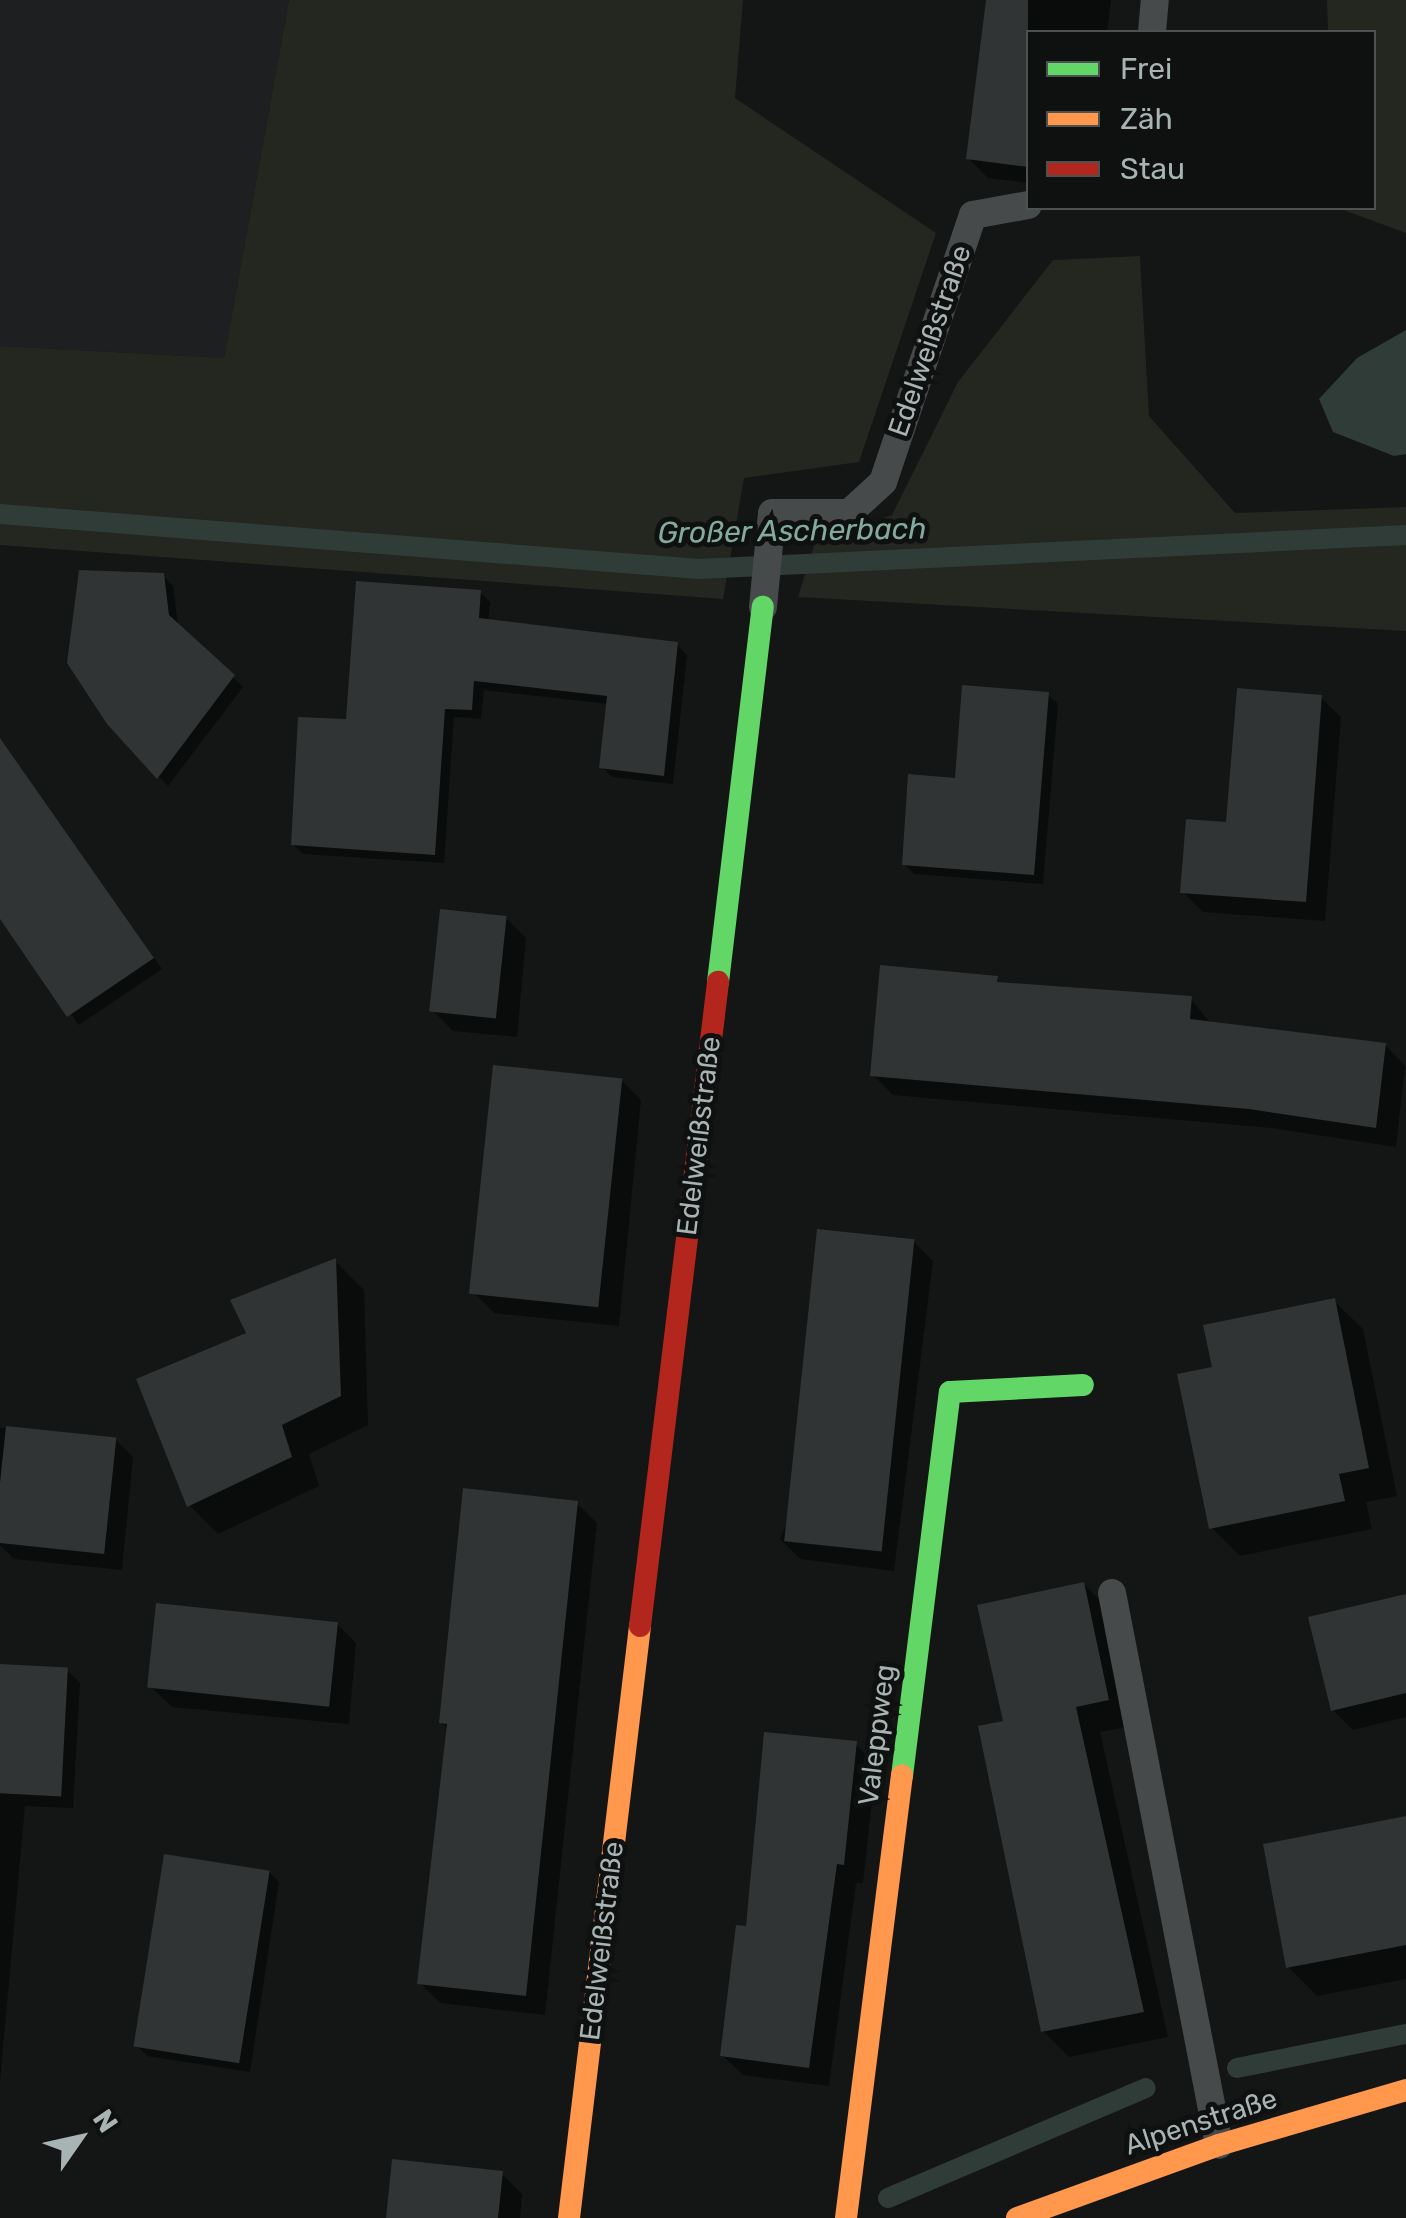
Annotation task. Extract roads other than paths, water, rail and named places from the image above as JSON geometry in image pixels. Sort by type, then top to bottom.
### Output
[{"type":"street","name":"Edelweißstraße","points":[[569,2218],[763,607]]},
{"type":"street","name":"Valeppweg","points":[[846,2218],[950,1392],[1083,1384]]},
{"type":"street","name":"Alpenstraße","points":[[1017,2218],[1219,2145],[1406,2090]]},
{"type":"lane","points":[[1152,30],[1154,0]]},
{"type":"lane","name":"Edelweißstraße","points":[[763,607],[772,513],[849,513],[882,482],[973,214],[1026,205]]},
{"type":"lane","points":[[1112,1593],[1219,2145]]},
{"type":"waterway","name":"Großer Ascherbach","points":[[0,514],[699,569],[1406,535]]},
{"type":"waterway","points":[[1237,2068],[1406,2034]]},
{"type":"waterway","points":[[888,2198],[1146,2088]]}]
